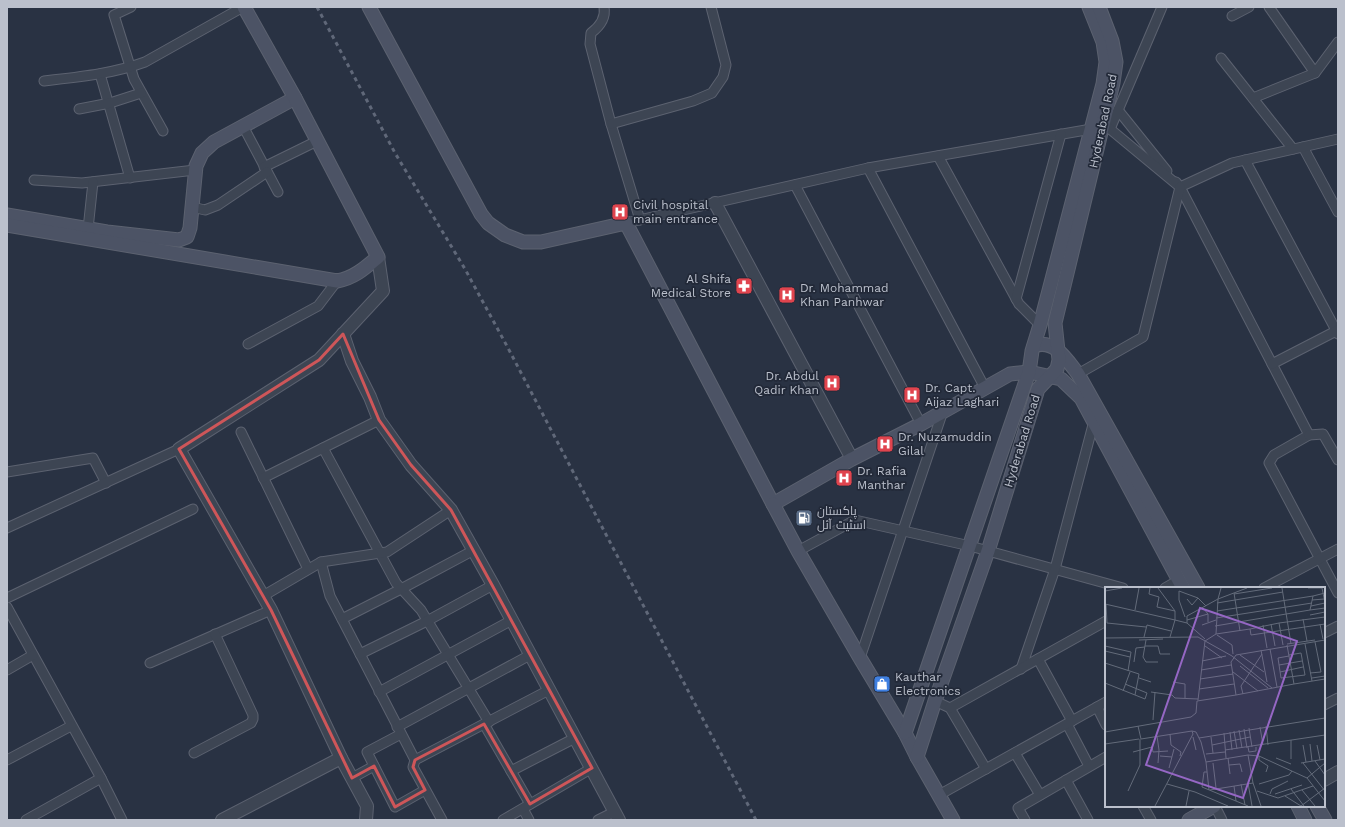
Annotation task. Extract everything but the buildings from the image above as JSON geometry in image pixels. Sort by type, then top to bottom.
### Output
[{"type":"main road","points":[[7,225],[337,281],[346,280],[354,276],[378,257],[295,98],[244,7]]},
{"type":"main road","points":[[369,7],[481,214],[488,223],[505,235],[523,242],[541,242],[626,223],[798,551],[860,658],[906,733],[917,757],[953,820]]},
{"type":"main road","name":"Hyderabad Road","points":[[906,733],[1029,372],[1032,351],[1103,84],[1106,62],[1102,42],[1089,7]]},
{"type":"main road","name":"Hyderabad Road","points":[[917,757],[988,551],[1038,389],[1057,369],[1059,360],[1055,323],[1107,128],[1116,62],[1112,41],[1099,7]]},
{"type":"main road","points":[[7,215],[88,229],[179,240],[187,237],[190,228],[195,170],[202,153],[214,142],[295,98]]},
{"type":"main road","points":[[1034,346],[1042,343],[1051,345],[1068,361],[1078,374],[1197,587]]},
{"type":"main road","points":[[773,504],[852,459],[920,424],[1010,374],[1029,372],[1050,376],[1061,379],[1081,398],[1181,584]]},
{"type":"main road","points":[[1189,820],[1211,807]]},
{"type":"main road","points":[[1298,807],[1305,820]]},
{"type":"main road","points":[[1318,807],[1324,820]]},
{"type":"street","points":[[131,7],[114,15],[134,79],[163,131]]},
{"type":"street","points":[[44,81],[100,74],[145,62],[244,7]]},
{"type":"street","points":[[604,7],[605,12],[600,26],[591,33],[590,44],[611,124],[640,220]]},
{"type":"street","points":[[611,124],[693,101],[712,93],[723,77],[726,65],[711,7]]},
{"type":"street","points":[[1107,128],[1118,110],[1162,7]]},
{"type":"street","points":[[1232,16],[1249,7]]},
{"type":"street","points":[[1269,7],[1315,73]]},
{"type":"street","points":[[1253,98],[1315,73],[1338,42]]},
{"type":"street","points":[[1221,58],[1293,149]]},
{"type":"street","points":[[100,74],[110,103],[130,178]]},
{"type":"street","points":[[79,109],[110,103],[141,93]]},
{"type":"street","points":[[1118,110],[1180,187],[1309,435]]},
{"type":"street","points":[[243,126],[278,192]]},
{"type":"street","points":[[626,223],[868,168],[1090,129],[1107,128],[1180,187]]},
{"type":"street","points":[[1016,299],[1061,134]]},
{"type":"street","points":[[1180,187],[1232,163],[1338,139]]},
{"type":"street","points":[[192,207],[205,210],[218,205],[266,170],[317,141]]},
{"type":"street","points":[[1304,147],[1338,212]]},
{"type":"street","points":[[938,156],[1019,304],[1040,325]]},
{"type":"street","points":[[1245,160],[1337,331],[1272,364]]},
{"type":"street","points":[[868,168],[985,388]]},
{"type":"street","points":[[34,180],[82,183],[195,170]]},
{"type":"street","points":[[88,229],[93,182]]},
{"type":"street","points":[[795,185],[920,424]]},
{"type":"street","points":[[1078,374],[1143,337],[1180,187]]},
{"type":"street","points":[[715,203],[852,459]]},
{"type":"street","points":[[7,528],[179,449],[319,360],[383,290],[378,257]]},
{"type":"street","points":[[248,344],[318,306],[337,281]]},
{"type":"street","points":[[343,334],[352,361],[370,397],[379,420],[411,465],[451,510],[592,768],[616,816],[598,820]]},
{"type":"street","points":[[860,658],[943,411]]},
{"type":"street","points":[[263,478],[379,420]]},
{"type":"street","points":[[1021,669],[1055,569],[1094,422]]},
{"type":"street","points":[[241,432],[308,569]]},
{"type":"street","points":[[1338,460],[1323,434],[1309,435],[1274,455],[1269,463],[1338,593]]},
{"type":"street","points":[[323,448],[396,583],[421,610],[468,688],[511,771],[526,806],[529,820]]},
{"type":"street","points":[[179,449],[271,610],[341,758],[367,806],[366,820]]},
{"type":"street","points":[[7,472],[93,458],[106,483]]},
{"type":"street","points":[[7,598],[193,509]]},
{"type":"street","points":[[263,596],[321,562],[387,552],[451,510]]},
{"type":"street","points":[[798,551],[855,520],[970,546],[1120,587]]},
{"type":"street","points":[[1266,587],[1338,549]]},
{"type":"street","points":[[342,619],[474,550]]},
{"type":"street","points":[[321,562],[330,596],[415,760],[413,767],[442,820]]},
{"type":"street","points":[[1169,587],[1181,584]]},
{"type":"street","points":[[360,654],[493,585]]},
{"type":"street","points":[[7,607],[71,726],[101,778],[122,820]]},
{"type":"street","points":[[150,663],[271,610]]},
{"type":"street","points":[[379,692],[512,620]]},
{"type":"street","points":[[950,708],[1105,622]]},
{"type":"street","points":[[1325,632],[1338,626]]},
{"type":"street","points":[[194,753],[251,723],[253,719],[253,715],[215,634]]},
{"type":"street","points":[[7,670],[33,655]]},
{"type":"street","points":[[426,790],[395,807],[367,752],[468,688],[530,655]]},
{"type":"street","points":[[1038,659],[1090,766]]},
{"type":"street","points":[[415,760],[549,690]]},
{"type":"street","points":[[1325,704],[1338,698]]},
{"type":"street","points":[[935,702],[950,708],[986,769]]},
{"type":"street","points":[[939,795],[1105,703]]},
{"type":"street","points":[[1097,707],[1105,723]]},
{"type":"street","points":[[7,760],[71,726]]},
{"type":"street","points":[[511,771],[575,738]]},
{"type":"street","points":[[1015,753],[1040,795]]},
{"type":"street","points":[[222,820],[341,758]]},
{"type":"street","points":[[1025,820],[1018,808],[1105,758]]},
{"type":"street","points":[[352,778],[374,766]]},
{"type":"street","points":[[503,820],[592,768]]},
{"type":"street","points":[[1325,779],[1338,772]]},
{"type":"street","points":[[26,820],[101,778]]},
{"type":"street","points":[[1066,780],[1088,820]]},
{"type":"street","points":[[1144,807],[1151,820]]},
{"type":"street","points":[[1211,807],[1222,820]]},
{"type":"highlighted area","points":[[343,334],[379,420],[411,465],[451,510],[592,768],[530,804],[484,724],[415,760],[413,767],[425,790],[395,807],[374,766],[352,778],[271,610],[179,449],[319,360]]},
{"type":"railway","points":[[317,7],[395,153],[465,269],[508,348],[756,820]]},
{"type":"place","name":"Civil hospital main entrance","points":[[620,212]]},
{"type":"place","name":"Al Shifa Medical Store","points":[[744,286]]},
{"type":"place","name":"Dr. Mohammad Khan Panhwar","points":[[787,295]]},
{"type":"place","name":"Dr. Abdul Qadir Khan","points":[[832,383]]},
{"type":"place","name":"Dr. Capt. Aijaz Laghari","points":[[912,395]]},
{"type":"place","name":"Dr. Nuzamuddin Gilal","points":[[885,444]]},
{"type":"place","name":"Dr. Rafia Manthar","points":[[844,478]]},
{"type":"place","name":"پاکستان اسٹیٹ آئل","points":[[804,518]]},
{"type":"place","name":"Kauthar Electronics","points":[[882,684]]}]
